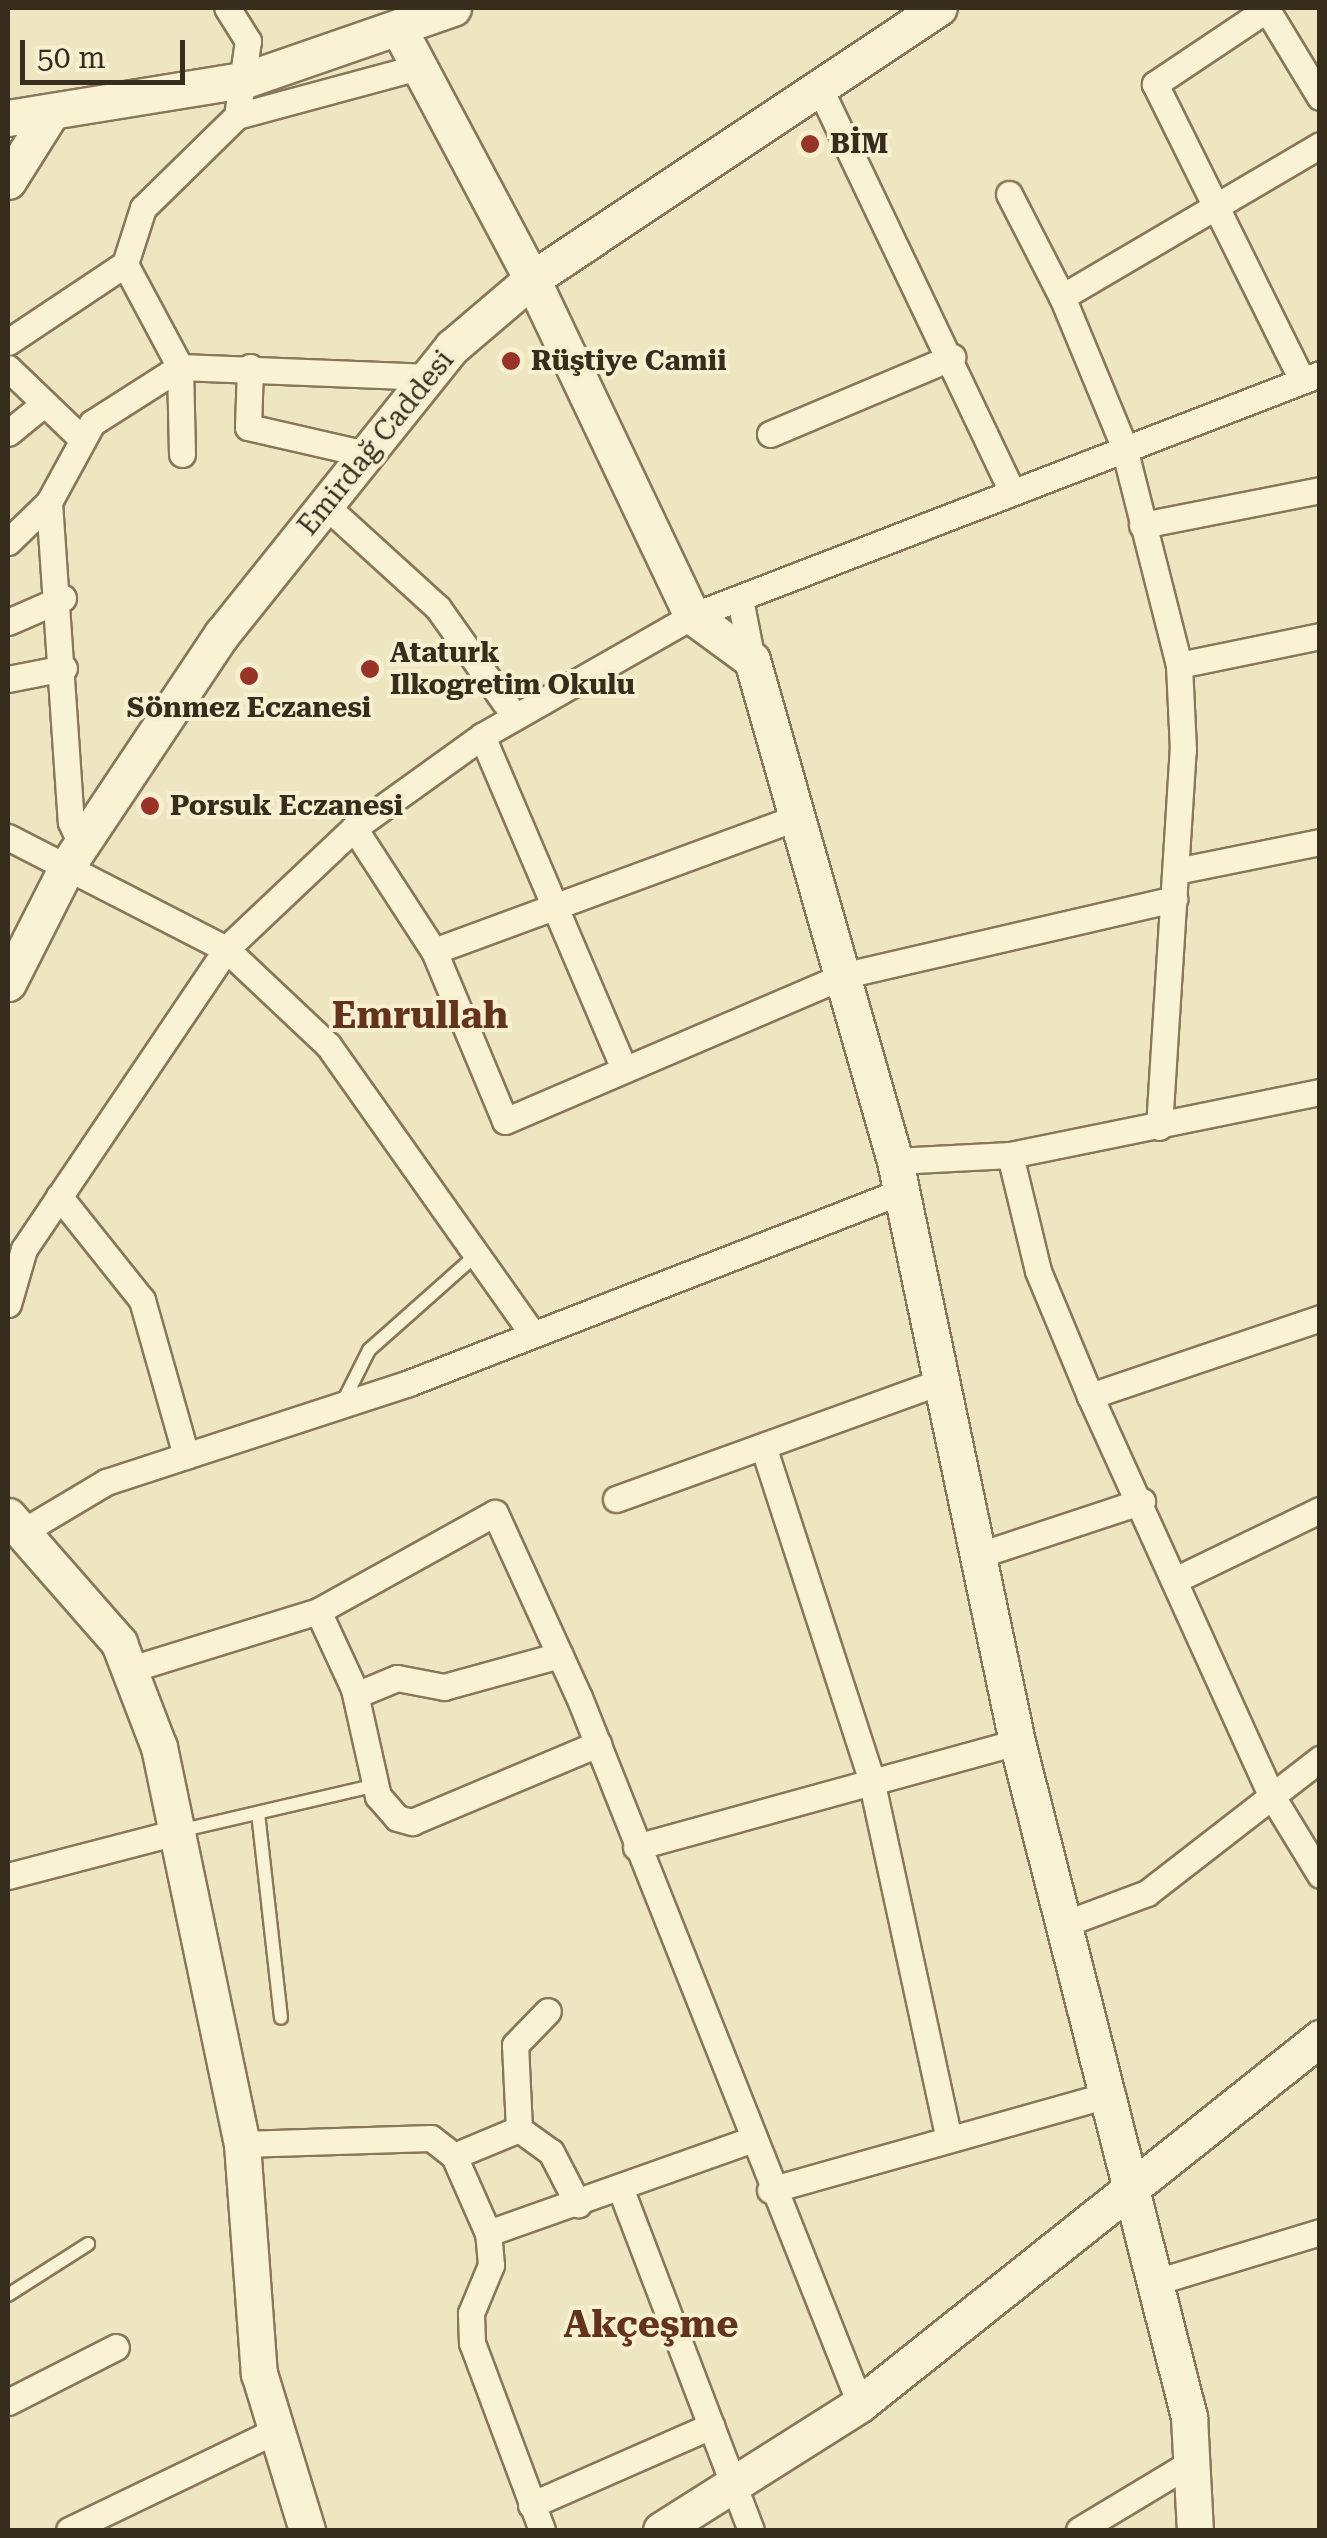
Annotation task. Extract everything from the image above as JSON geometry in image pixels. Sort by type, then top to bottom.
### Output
[{"type":"street","points":[[8,342],[125,264],[143,208],[237,116],[248,80],[248,41],[227,8]]},
{"type":"street","points":[[8,118],[248,80],[401,33],[453,8]]},
{"type":"street","name":"Emirdağ Caddesi","points":[[8,983],[76,853],[222,634],[425,377],[532,280],[939,8]]},
{"type":"street","points":[[8,1304],[16,1243],[58,1196],[226,948],[354,828],[482,736],[513,714],[692,616],[1123,444],[1310,376],[1216,209],[1154,84],[1267,8],[1320,97]]},
{"type":"street","points":[[401,33],[532,280],[692,616],[752,660]]},
{"type":"street","points":[[237,116],[419,68]]},
{"type":"street","points":[[820,89],[952,357],[1011,490]]},
{"type":"street","points":[[8,180],[50,114]]},
{"type":"street","points":[[1062,297],[1320,145]]},
{"type":"street","points":[[1010,194],[1062,297],[1123,444],[1179,666],[1176,871],[1159,1127]]},
{"type":"street","points":[[125,264],[180,367],[182,454]]},
{"type":"street","points":[[770,434],[952,357]]},
{"type":"street","points":[[250,366],[248,427],[366,454]]},
{"type":"street","points":[[8,542],[49,502],[81,438],[180,367],[250,366],[425,377]]},
{"type":"street","points":[[8,368],[40,407],[81,438]]},
{"type":"street","points":[[8,433],[40,407]]},
{"type":"street","points":[[1142,525],[1320,490]]},
{"type":"street","points":[[49,502],[62,598],[70,822],[76,853]]},
{"type":"street","points":[[326,506],[438,608],[513,714]]},
{"type":"street","points":[[8,622],[62,598]]},
{"type":"street","points":[[740,598],[752,660],[845,975],[898,1176],[1017,1742],[1138,2190],[1192,2462],[1195,2530]]},
{"type":"street","points":[[1179,666],[1320,636]]},
{"type":"street","points":[[8,678],[64,668]]},
{"type":"street","points":[[482,736],[622,1064]]},
{"type":"street","points":[[434,951],[551,902],[798,817]]},
{"type":"street","points":[[354,828],[434,951],[505,1121],[622,1064],[845,975],[1174,899]]},
{"type":"street","points":[[8,836],[76,853],[226,948],[328,1045],[530,1330]]},
{"type":"street","points":[[1176,871],[1320,842]]},
{"type":"street","points":[[308,2530],[259,2373],[242,2144],[177,1832],[131,1669],[15,1524],[81,1492],[342,1404],[530,1330],[898,1176],[1320,1092]]},
{"type":"street","points":[[1010,1155],[1038,1271],[1090,1396],[1142,1501],[1270,1793],[1320,1875]]},
{"type":"street","points":[[58,1196],[142,1300],[186,1456]]},
{"type":"street","points":[[1090,1396],[1320,1318]]},
{"type":"street","points":[[616,1499],[764,1449],[939,1382]]},
{"type":"street","points":[[764,1449],[871,1779],[948,2136]]},
{"type":"street","points":[[976,1556],[1142,1501]]},
{"type":"street","points":[[1177,1579],[1320,1510]]},
{"type":"street","points":[[131,1669],[318,1611],[494,1513],[598,1744],[750,2140],[860,2404]]},
{"type":"street","points":[[318,1611],[356,1695],[376,1785],[390,1814],[412,1822],[598,1744]]},
{"type":"street","points":[[356,1695],[398,1678],[444,1687],[560,1655]]},
{"type":"street","points":[[636,1847],[871,1779],[1017,1742]]},
{"type":"street","points":[[1064,1924],[1146,1894],[1270,1793],[1320,1758]]},
{"type":"street","points":[[8,1876],[177,1832]]},
{"type":"street","points":[[519,2129],[515,2045],[548,2011]]},
{"type":"street","points":[[661,2530],[731,2490],[860,2404],[1138,2190],[1320,2038]]},
{"type":"street","points":[[770,2190],[948,2136],[1112,2094]]},
{"type":"street","points":[[454,2156],[519,2129]]},
{"type":"street","points":[[519,2129],[551,2152],[578,2204]]},
{"type":"street","points":[[242,2144],[418,2134],[454,2156],[488,2232],[491,2265],[471,2314],[472,2344],[542,2530]]},
{"type":"street","points":[[488,2232],[621,2190],[750,2140]]},
{"type":"street","points":[[621,2190],[711,2426],[731,2490],[751,2530]]},
{"type":"street","points":[[1159,2281],[1320,2232]]},
{"type":"street","points":[[8,2402],[116,2347]]},
{"type":"street","points":[[531,2505],[711,2426]]},
{"type":"street","points":[[69,2530],[278,2430]]},
{"type":"street","points":[[1079,2530],[1192,2462]]},
{"type":"lane","points":[[342,1404],[369,1350],[477,1254]]},
{"type":"lane","points":[[177,1832],[376,1785]]},
{"type":"lane","points":[[258,1813],[281,2018]]},
{"type":"lane","points":[[8,2295],[88,2244]]},
{"type":"place","name":"BİM","points":[[810,144]]},
{"type":"place","name":"Rüştiye Camii","points":[[511,361]]},
{"type":"place","name":"Ataturk Ilkogretim Okulu","points":[[370,669]]},
{"type":"place","name":"Sönmez Eczanesi","points":[[249,676]]},
{"type":"place","name":"Porsuk Eczanesi","points":[[150,806]]},
{"type":"district","name":"Emrullah","points":[[420,1016]]},
{"type":"district","name":"Akçeşme","points":[[651,2325]]}]
